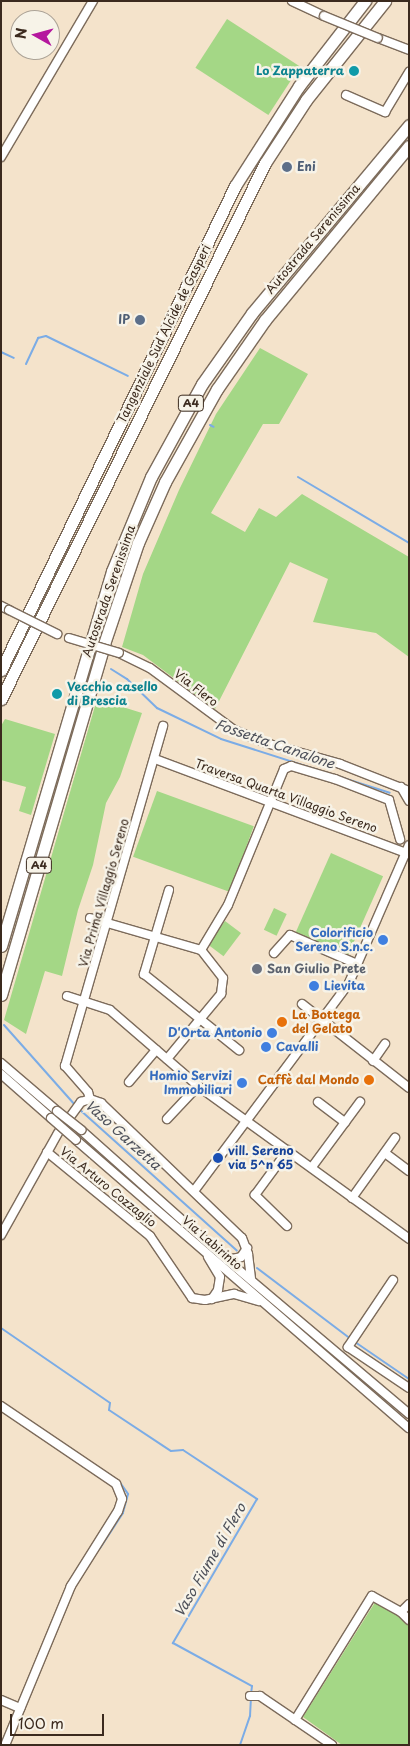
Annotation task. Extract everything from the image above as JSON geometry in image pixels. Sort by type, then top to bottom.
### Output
[{"type":"highway","name":"Tangenziale Sud Alcide de Gasperi","points":[[1,670],[240,178],[299,86],[366,1]]},
{"type":"highway","name":"Tangenziale Sud Alcide de Gasperi","points":[[1,698],[261,170],[306,100],[385,1]]},
{"type":"highway","name":"Autostrada Serenissima","points":[[1,946],[112,571],[155,469],[202,384],[252,313],[409,125]]},
{"type":"highway","name":"Autostrada Serenissima","points":[[1,994],[112,619],[138,543],[165,482],[217,389],[265,320],[409,146]]},
{"type":"highway","points":[[1,657],[14,645]]},
{"type":"street","points":[[1,157],[93,1]]},
{"type":"street","points":[[292,1],[409,50]]},
{"type":"street","points":[[346,95],[385,112],[409,72]]},
{"type":"street","name":"Via Flero","points":[[5,608],[57,634],[120,653],[150,668],[220,721],[242,734],[340,764],[409,791]]},
{"type":"street","name":"Via Prima Villaggio Sereno","points":[[65,1066],[163,726]]},
{"type":"street","name":"Traversa Quarta Villaggio Sereno","points":[[155,759],[270,802],[408,850]]},
{"type":"street","points":[[201,950],[228,905],[284,769],[291,766],[389,800],[400,838]]},
{"type":"street","points":[[400,787],[409,801]]},
{"type":"street","points":[[194,1191],[349,983],[408,850]]},
{"type":"street","points":[[169,890],[144,974],[199,1020],[239,1050]]},
{"type":"street","points":[[90,918],[201,950],[220,972],[223,985],[220,994],[167,1059]]},
{"type":"street","points":[[274,953],[290,935],[357,964]]},
{"type":"street","points":[[67,996],[110,1010],[198,1086],[409,1239]]},
{"type":"street","points":[[302,1004],[409,1088]]},
{"type":"street","points":[[373,1061],[385,1044]]},
{"type":"street","points":[[129,1082],[156,1050]]},
{"type":"street","name":"Via Labirinto","points":[[1,1063],[409,1414]]},
{"type":"street","name":"Via Labirinto","points":[[65,1066],[88,1092],[90,1099],[101,1103],[242,1238],[246,1248],[251,1280]]},
{"type":"street","name":"Via Labirinto","points":[[1,1074],[409,1428]]},
{"type":"street","points":[[167,1120],[198,1086]]},
{"type":"street","points":[[72,1114],[80,1104],[90,1099]]},
{"type":"street","points":[[318,1102],[345,1122]]},
{"type":"street","points":[[312,1167],[360,1102]]},
{"type":"street","name":"Via Arturo Cozzaglio","points":[[1,1235],[58,1132]]},
{"type":"street","points":[[352,1198],[395,1138]]},
{"type":"street","points":[[287,1226],[255,1195],[288,1150]]},
{"type":"street","name":"Via Arturo Cozzaglio","points":[[47,1152],[150,1236],[166,1256],[187,1293],[198,1300],[234,1294],[263,1302]]},
{"type":"street","points":[[385,1153],[409,1171]]},
{"type":"street","name":"Via Labirinto","points":[[228,1260],[241,1258],[246,1248]]},
{"type":"street","points":[[206,1252],[220,1277],[218,1290],[212,1298]]},
{"type":"street","points":[[334,1350],[350,1343],[393,1280]]},
{"type":"street","points":[[350,1343],[409,1388]]},
{"type":"street","points":[[1,1406],[116,1484],[122,1499],[118,1511],[71,1586],[3,1744]]},
{"type":"street","points":[[295,1720],[372,1596],[401,1612],[409,1620]]},
{"type":"street","points":[[401,1612],[409,1604]]},
{"type":"street","points":[[250,1696],[260,1696],[332,1745]]},
{"type":"street","points":[[1,1700],[20,1708]]},
{"type":"green space","points":[[227,19],[300,66],[268,115],[195,68]]},
{"type":"green space","points":[[260,348],[308,374],[279,424],[263,424],[211,513],[245,532],[259,508],[276,517],[302,494],[409,557],[409,657],[376,633],[313,622],[328,579],[290,562],[215,709],[143,655],[122,647],[143,574],[179,490],[216,414]]},
{"type":"green space","points":[[97,699],[142,713],[120,777],[106,803],[93,865],[78,910],[62,976],[45,971],[26,1034],[4,1020]]},
{"type":"green space","points":[[5,719],[55,734],[31,815],[19,811],[26,787],[1,780],[1,726]]},
{"type":"green space","points":[[157,791],[254,826],[230,892],[133,857]]},
{"type":"green space","points":[[331,853],[383,876],[348,956],[296,932]]},
{"type":"green space","points":[[274,908],[287,914],[277,936],[264,930]]},
{"type":"green space","points":[[225,921],[241,933],[224,956],[208,944]]},
{"type":"green space","points":[[379,1596],[409,1617],[409,1745],[342,1745],[303,1717]]},
{"type":"waterway","name":"Fossetta Canalone","points":[[26,364],[38,338],[46,336],[128,376]]},
{"type":"waterway","name":"Fossetta Canalone","points":[[1,352],[14,358]]},
{"type":"waterway","name":"Fossetta Canalone","points":[[210,425],[214,427]]},
{"type":"waterway","name":"Fossetta Canalone","points":[[298,477],[409,543]]},
{"type":"waterway","name":"Fossetta Canalone","points":[[111,669],[127,679],[157,708],[221,739],[390,793]]},
{"type":"waterway","name":"Vaso Garzetta","points":[[4,1025],[75,1105]]},
{"type":"waterway","name":"Vaso Garzetta","points":[[79,1109],[237,1251]]},
{"type":"waterway","name":"Vaso Garzetta","points":[[257,1268],[351,1339]]},
{"type":"waterway","name":"Vaso Fiume di Flero","points":[[1,1328],[110,1403],[109,1410],[171,1451],[183,1450],[257,1499],[173,1643],[252,1686],[251,1694]]},
{"type":"waterway","name":"Vaso Garzetta","points":[[355,1342],[409,1379]]},
{"type":"waterway","points":[[86,1459],[119,1481],[128,1494],[123,1513],[100,1548]]},
{"type":"waterway","name":"Vaso Fiume di Flero","points":[[240,1745],[250,1716],[251,1699]]},
{"type":"place","name":"Lo Zappaterra","points":[[354,71]]},
{"type":"place","name":"Eni","points":[[287,167]]},
{"type":"place","name":"IP","points":[[140,320]]},
{"type":"place","name":"Vecchio casello di Brescia","points":[[57,694]]},
{"type":"place","name":"Colorificio Sereno S.n.c.","points":[[383,940]]},
{"type":"place","name":"San Giulio Prete","points":[[257,969]]},
{"type":"place","name":"Lievita","points":[[314,986]]},
{"type":"place","name":"La Bottega del Gelato","points":[[282,1022]]},
{"type":"place","name":"D'Orta Antonio","points":[[272,1033]]},
{"type":"place","name":"Cavalli","points":[[266,1047]]},
{"type":"place","name":"Caffè dal Mondo","points":[[369,1080]]},
{"type":"place","name":"Homio Servizi Immobiliari","points":[[242,1083]]},
{"type":"place","name":"vill. Sereno via 5^n 65","points":[[218,1158]]}]
